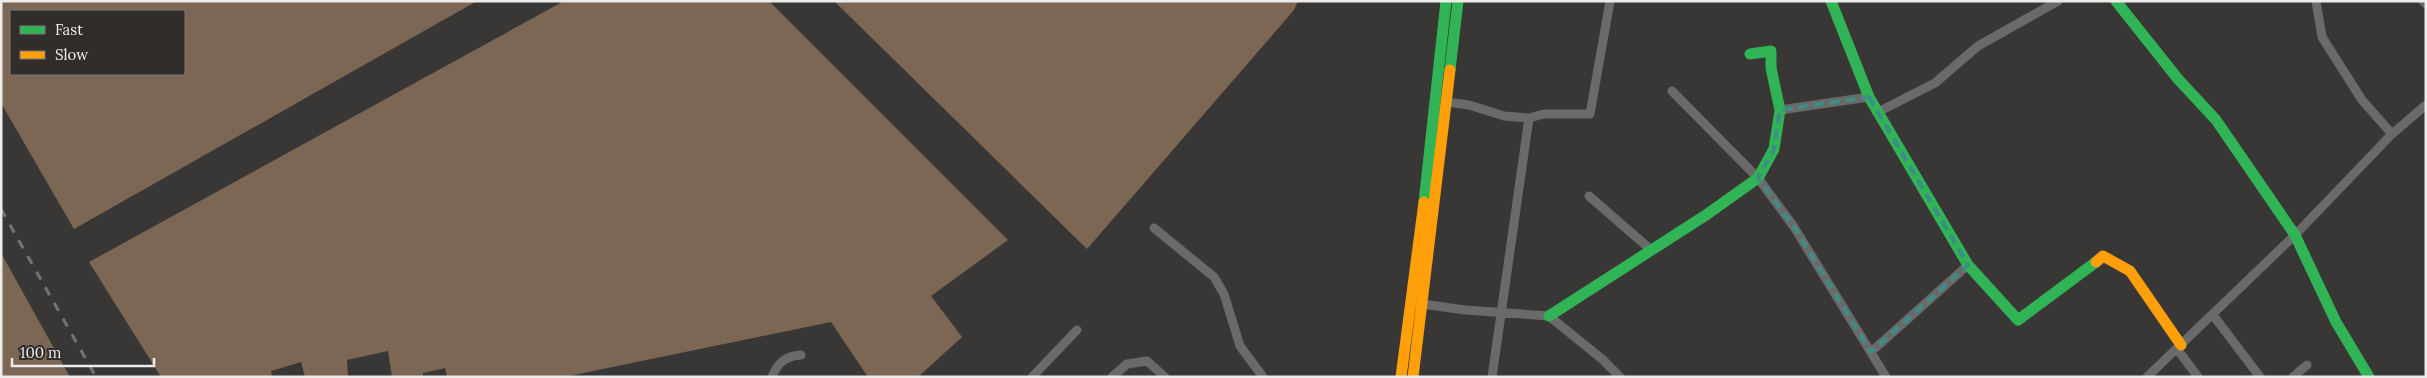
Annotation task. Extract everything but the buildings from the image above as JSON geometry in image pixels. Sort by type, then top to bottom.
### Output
[{"type":"street","points":[[1401,377],[1420,234],[1446,1]]},
{"type":"street","points":[[1413,377],[1458,1]]},
{"type":"street","points":[[1446,102],[1469,106],[1504,116],[1529,118],[1544,114],[1590,114],[1610,1]]},
{"type":"street","points":[[1831,1],[1869,97],[1968,266],[2018,320],[2103,256],[2130,271],[2198,377]]},
{"type":"street","points":[[1878,112],[1935,83],[1978,46],[2058,1]]},
{"type":"street","points":[[2116,1],[2178,79],[2216,120],[2295,234],[2336,322],[2369,377]]},
{"type":"street","points":[[2316,1],[2322,37],[2362,100],[2392,134]]},
{"type":"street","points":[[2423,1],[2426,4]]},
{"type":"street","points":[[1549,316],[1650,249],[1706,215],[1758,178],[1774,149],[1780,110],[1771,68],[1771,51],[1750,54]]},
{"type":"street","points":[[1672,91],[1758,178],[1794,227],[1886,377]]},
{"type":"street","points":[[1780,110],[1869,97]]},
{"type":"street","points":[[2147,377],[2295,234],[2392,134],[2426,105]]},
{"type":"street","points":[[1492,377],[1499,313],[1529,118]]},
{"type":"street","points":[[1589,196],[1650,249]]},
{"type":"street","points":[[1154,228],[1214,277],[1224,294],[1240,346],[1262,377]]},
{"type":"street","points":[[1871,352],[1968,266]]},
{"type":"street","points":[[1422,304],[1499,313],[1549,316],[1602,359],[1620,377]]},
{"type":"street","points":[[2213,315],[2260,377]]},
{"type":"street","points":[[1032,377],[1077,330]]},
{"type":"street","points":[[772,377],[782,360],[790,356],[802,355]]},
{"type":"street","points":[[1112,377],[1127,364],[1147,361],[1165,377]]},
{"type":"street","points":[[2294,377],[2307,365]]},
{"type":"highlighted area","points":[[1869,97],[1968,265],[1871,352],[1794,227],[1758,178],[1774,149],[1780,110]]},
{"type":"shaded area","points":[[1,1],[477,1],[74,229],[1,103]]},
{"type":"shaded area","points":[[564,1],[769,1],[1008,240],[931,296],[962,337],[918,377],[868,377],[831,322],[564,377],[447,377],[445,368],[423,373],[423,377],[392,377],[388,351],[347,360],[348,377],[305,377],[301,362],[271,371],[272,377],[161,377],[89,262]]},
{"type":"shaded area","points":[[834,1],[1298,1],[1294,10],[1087,249]]},
{"type":"shaded area","points":[[1,253],[70,377],[1,377]]},
{"type":"railway","points":[[1,209],[96,377]]},
{"type":"traffic: fast","points":[[1424,202],[1446,1]]},
{"type":"traffic: fast","points":[[1450,70],[1458,1]]},
{"type":"traffic: fast","points":[[1831,1],[1869,97],[1968,265],[2018,320],[2096,262]]},
{"type":"traffic: fast","points":[[2116,1],[2178,79],[2216,120],[2295,235],[2336,322],[2369,377]]},
{"type":"traffic: fast","points":[[1549,316],[1706,215],[1758,178],[1774,149],[1780,110],[1771,68],[1771,51],[1750,54]]},
{"type":"traffic: slow","points":[[1413,377],[1450,70]]},
{"type":"traffic: slow","points":[[1401,377],[1424,202]]},
{"type":"traffic: slow","points":[[2096,262],[2103,256],[2130,271],[2181,345]]}]
